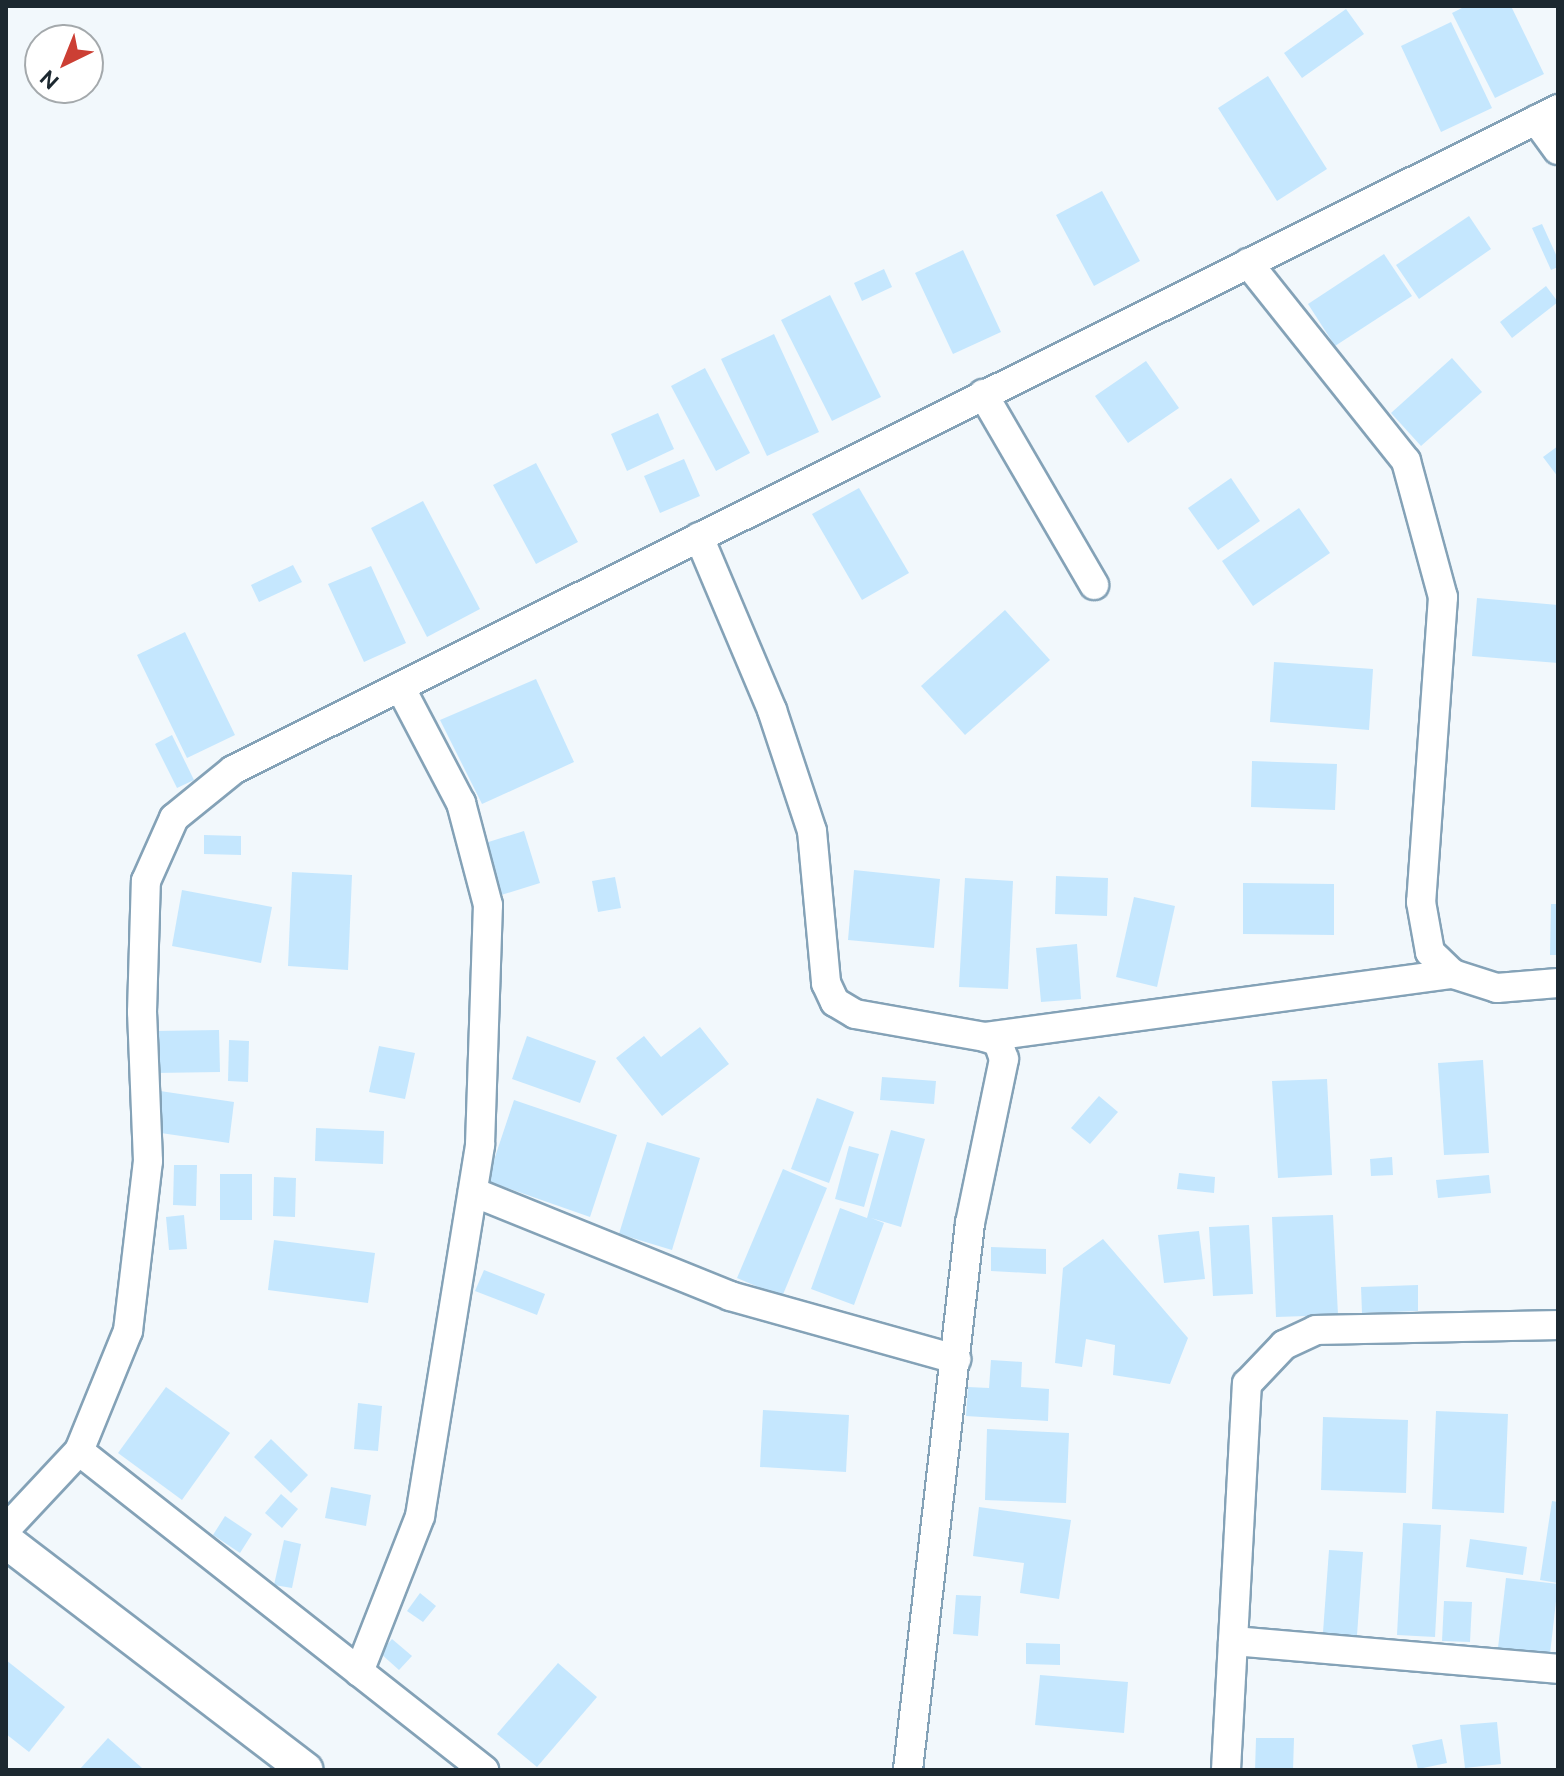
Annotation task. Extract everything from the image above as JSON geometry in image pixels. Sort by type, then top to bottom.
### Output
[{"type":"street","points":[[6,1529],[79,1451],[128,1331],[146,1176],[146,881],[174,818],[233,770],[1547,115],[1558,150]]},
{"type":"street","points":[[1248,263],[1406,461],[1443,597],[1421,902],[1430,952],[1453,974]]},
{"type":"street","points":[[983,394],[1094,585]]},
{"type":"street","points":[[699,537],[772,710],[812,831],[826,983],[835,1002],[855,1014],[985,1037],[998,1042],[1004,1059],[970,1223],[908,1770]]},
{"type":"street","points":[[359,1672],[420,1516],[480,1145],[488,905],[461,803],[400,687]]},
{"type":"street","points":[[985,1037],[1453,974],[1497,988],[1558,983]]},
{"type":"street","points":[[473,1192],[730,1296],[956,1359]]},
{"type":"street","points":[[1226,1770],[1247,1384],[1284,1345],[1316,1330],[1558,1325]]},
{"type":"street","points":[[79,1451],[484,1770]]},
{"type":"street","points":[[6,1541],[305,1770]]},
{"type":"street","points":[[1233,1641],[1558,1669]]},
{"type":"building","points":[[1466,6],[1511,6],[1544,74],[1495,98],[1452,13]]},
{"type":"building","points":[[1346,9],[1364,34],[1302,78],[1284,53]]},
{"type":"building","points":[[1451,22],[1492,108],[1441,132],[1401,46]]},
{"type":"building","points":[[1268,76],[1327,169],[1277,201],[1218,108]]},
{"type":"building","points":[[1102,191],[1140,261],[1094,286],[1056,215]]},
{"type":"building","points":[[1469,216],[1491,249],[1419,299],[1396,265]]},
{"type":"building","points":[[1542,224],[1558,259],[1558,267],[1551,270],[1532,228]]},
{"type":"building","points":[[963,250],[1001,332],[953,354],[915,273]]},
{"type":"building","points":[[1384,254],[1412,296],[1335,346],[1308,304]]},
{"type":"building","points":[[884,269],[892,287],[862,301],[854,283]]},
{"type":"building","points":[[1546,286],[1558,302],[1512,338],[1500,322]]},
{"type":"building","points":[[830,295],[881,397],[832,421],[781,320]]},
{"type":"building","points":[[774,334],[819,432],[767,456],[721,359]]},
{"type":"building","points":[[1452,358],[1482,392],[1421,446],[1391,413]]},
{"type":"building","points":[[1146,361],[1179,408],[1128,443],[1095,396]]},
{"type":"building","points":[[705,368],[750,453],[716,471],[671,386]]},
{"type":"building","points":[[658,413],[674,449],[627,471],[611,434]]},
{"type":"building","points":[[1558,446],[1558,477],[1543,457]]},
{"type":"building","points":[[684,459],[700,496],[660,513],[644,476]]},
{"type":"building","points":[[536,463],[578,542],[536,564],[493,485]]},
{"type":"building","points":[[1231,478],[1260,521],[1218,550],[1188,508]]},
{"type":"building","points":[[859,488],[909,573],[862,600],[812,514]]},
{"type":"building","points":[[423,501],[480,609],[427,637],[371,528]]},
{"type":"building","points":[[1299,508],[1330,553],[1253,606],[1222,561]]},
{"type":"building","points":[[293,565],[302,582],[259,602],[251,585]]},
{"type":"building","points":[[371,566],[406,643],[364,662],[328,584]]},
{"type":"building","points":[[1477,598],[1558,605],[1558,663],[1472,656]]},
{"type":"building","points":[[1005,610],[1050,660],[965,735],[921,686]]},
{"type":"building","points":[[185,632],[235,735],[187,758],[137,655]]},
{"type":"building","points":[[1274,662],[1373,669],[1369,730],[1270,722]]},
{"type":"building","points":[[536,679],[574,762],[482,804],[440,720]]},
{"type":"building","points":[[172,735],[194,780],[177,788],[155,744]]},
{"type":"building","points":[[1252,761],[1337,764],[1335,810],[1251,807]]},
{"type":"building","points":[[524,831],[540,883],[498,896],[482,844]]},
{"type":"building","points":[[204,835],[241,836],[241,855],[204,854]]},
{"type":"building","points":[[854,870],[940,879],[934,948],[848,940]]},
{"type":"building","points":[[292,872],[352,875],[348,970],[288,966]]},
{"type":"building","points":[[1056,876],[1108,878],[1107,916],[1055,914]]},
{"type":"building","points":[[615,877],[621,908],[598,912],[592,881]]},
{"type":"building","points":[[965,878],[1013,881],[1008,989],[959,987]]},
{"type":"building","points":[[1243,883],[1334,884],[1334,935],[1243,934]]},
{"type":"building","points":[[182,890],[272,907],[261,963],[172,946]]},
{"type":"building","points":[[1134,897],[1175,906],[1157,987],[1116,977]]},
{"type":"building","points":[[1551,904],[1558,904],[1558,955],[1550,955]]},
{"type":"building","points":[[1077,944],[1081,999],[1041,1002],[1036,948]]},
{"type":"building","points":[[700,1027],[729,1064],[662,1116],[616,1058],[644,1036],[661,1057]]},
{"type":"building","points":[[219,1030],[220,1072],[155,1073],[154,1031]]},
{"type":"building","points":[[527,1036],[596,1061],[580,1103],[512,1079]]},
{"type":"building","points":[[229,1040],[249,1041],[248,1082],[228,1081]]},
{"type":"building","points":[[379,1046],[415,1053],[405,1099],[369,1092]]},
{"type":"building","points":[[1483,1060],[1489,1153],[1444,1155],[1438,1063]]},
{"type":"building","points":[[882,1077],[936,1081],[934,1104],[880,1100]]},
{"type":"building","points":[[1327,1079],[1332,1175],[1278,1178],[1272,1081]]},
{"type":"building","points":[[160,1091],[234,1102],[229,1143],[154,1132]]},
{"type":"building","points":[[1099,1096],[1118,1112],[1090,1144],[1071,1128]]},
{"type":"building","points":[[817,1098],[854,1112],[829,1183],[791,1169]]},
{"type":"building","points":[[514,1100],[617,1135],[590,1217],[487,1181]]},
{"type":"building","points":[[316,1128],[384,1131],[383,1164],[315,1161]]},
{"type":"building","points":[[891,1130],[925,1139],[901,1227],[871,1218],[884,1223],[854,1305],[811,1289],[840,1208],[867,1218]]},
{"type":"building","points":[[647,1142],[700,1158],[672,1250],[619,1234]]},
{"type":"building","points":[[849,1146],[879,1154],[864,1207],[835,1199]]},
{"type":"building","points":[[1392,1157],[1393,1175],[1371,1176],[1370,1159]]},
{"type":"building","points":[[174,1165],[197,1165],[196,1206],[173,1205]]},
{"type":"building","points":[[783,1169],[827,1188],[782,1297],[737,1278]]},
{"type":"building","points":[[1179,1173],[1215,1177],[1214,1193],[1177,1189]]},
{"type":"building","points":[[220,1174],[252,1174],[252,1220],[220,1220]]},
{"type":"building","points":[[1489,1175],[1491,1193],[1438,1198],[1436,1180]]},
{"type":"building","points":[[274,1177],[296,1178],[295,1217],[273,1216]]},
{"type":"building","points":[[184,1215],[187,1249],[169,1250],[166,1217]]},
{"type":"building","points":[[1333,1215],[1338,1315],[1276,1317],[1272,1217]]},
{"type":"building","points":[[1249,1225],[1253,1294],[1213,1296],[1209,1227]]},
{"type":"building","points":[[1199,1231],[1205,1279],[1164,1283],[1158,1235]]},
{"type":"building","points":[[1103,1239],[1188,1338],[1170,1384],[1113,1375],[1115,1345],[1086,1339],[1082,1367],[1055,1363],[1063,1268]]},
{"type":"building","points":[[274,1240],[375,1253],[368,1303],[268,1290]]},
{"type":"building","points":[[991,1247],[1046,1249],[1046,1274],[991,1271]]},
{"type":"building","points":[[484,1270],[545,1294],[537,1315],[475,1291]]},
{"type":"building","points":[[1418,1285],[1418,1311],[1362,1313],[1361,1287]]},
{"type":"building","points":[[991,1360],[1022,1362],[1021,1387],[1049,1389],[1048,1421],[966,1416],[968,1387],[989,1388]]},
{"type":"building","points":[[166,1387],[230,1433],[182,1500],[118,1453]]},
{"type":"building","points":[[358,1403],[382,1406],[378,1451],[354,1449]]},
{"type":"building","points":[[763,1410],[849,1415],[846,1472],[760,1467]]},
{"type":"building","points":[[1436,1411],[1508,1414],[1504,1513],[1432,1509]]},
{"type":"building","points":[[1323,1417],[1408,1420],[1406,1493],[1321,1490]]},
{"type":"building","points":[[987,1429],[1069,1433],[1066,1503],[985,1500]]},
{"type":"building","points":[[271,1439],[308,1475],[291,1493],[254,1457]]},
{"type":"building","points":[[331,1487],[371,1495],[366,1526],[325,1518]]},
{"type":"building","points":[[281,1494],[298,1509],[282,1528],[265,1513]]},
{"type":"building","points":[[1552,1501],[1558,1502],[1558,1583],[1540,1580]]},
{"type":"building","points":[[979,1507],[1071,1520],[1059,1599],[1020,1593],[1024,1563],[973,1556]]},
{"type":"building","points":[[225,1516],[252,1534],[240,1553],[213,1535]]},
{"type":"building","points":[[1403,1523],[1441,1525],[1435,1637],[1397,1635]]},
{"type":"building","points":[[1470,1539],[1527,1547],[1523,1575],[1466,1567]]},
{"type":"building","points":[[284,1540],[301,1544],[292,1588],[274,1585]]},
{"type":"building","points":[[1329,1550],[1363,1552],[1356,1649],[1322,1646]]},
{"type":"building","points":[[1506,1578],[1558,1584],[1550,1654],[1498,1648]]},
{"type":"building","points":[[420,1593],[436,1606],[423,1622],[407,1611]]},
{"type":"building","points":[[956,1595],[981,1596],[978,1636],[953,1634]]},
{"type":"building","points":[[1444,1601],[1472,1602],[1470,1642],[1442,1641]]},
{"type":"building","points":[[392,1639],[412,1656],[399,1670],[380,1653]]},
{"type":"building","points":[[1026,1643],[1060,1644],[1060,1665],[1026,1664]]},
{"type":"building","points":[[6,1660],[65,1707],[29,1752],[6,1734]]},
{"type":"building","points":[[558,1663],[597,1697],[537,1767],[497,1734]]},
{"type":"building","points":[[1040,1675],[1128,1682],[1124,1733],[1035,1725]]},
{"type":"building","points":[[1497,1722],[1501,1764],[1465,1768],[1460,1725]]},
{"type":"building","points":[[108,1738],[142,1768],[141,1770],[79,1770]]},
{"type":"building","points":[[1256,1738],[1294,1738],[1293,1770],[1255,1770]]},
{"type":"building","points":[[1442,1739],[1447,1763],[1418,1769],[1412,1745]]}]
